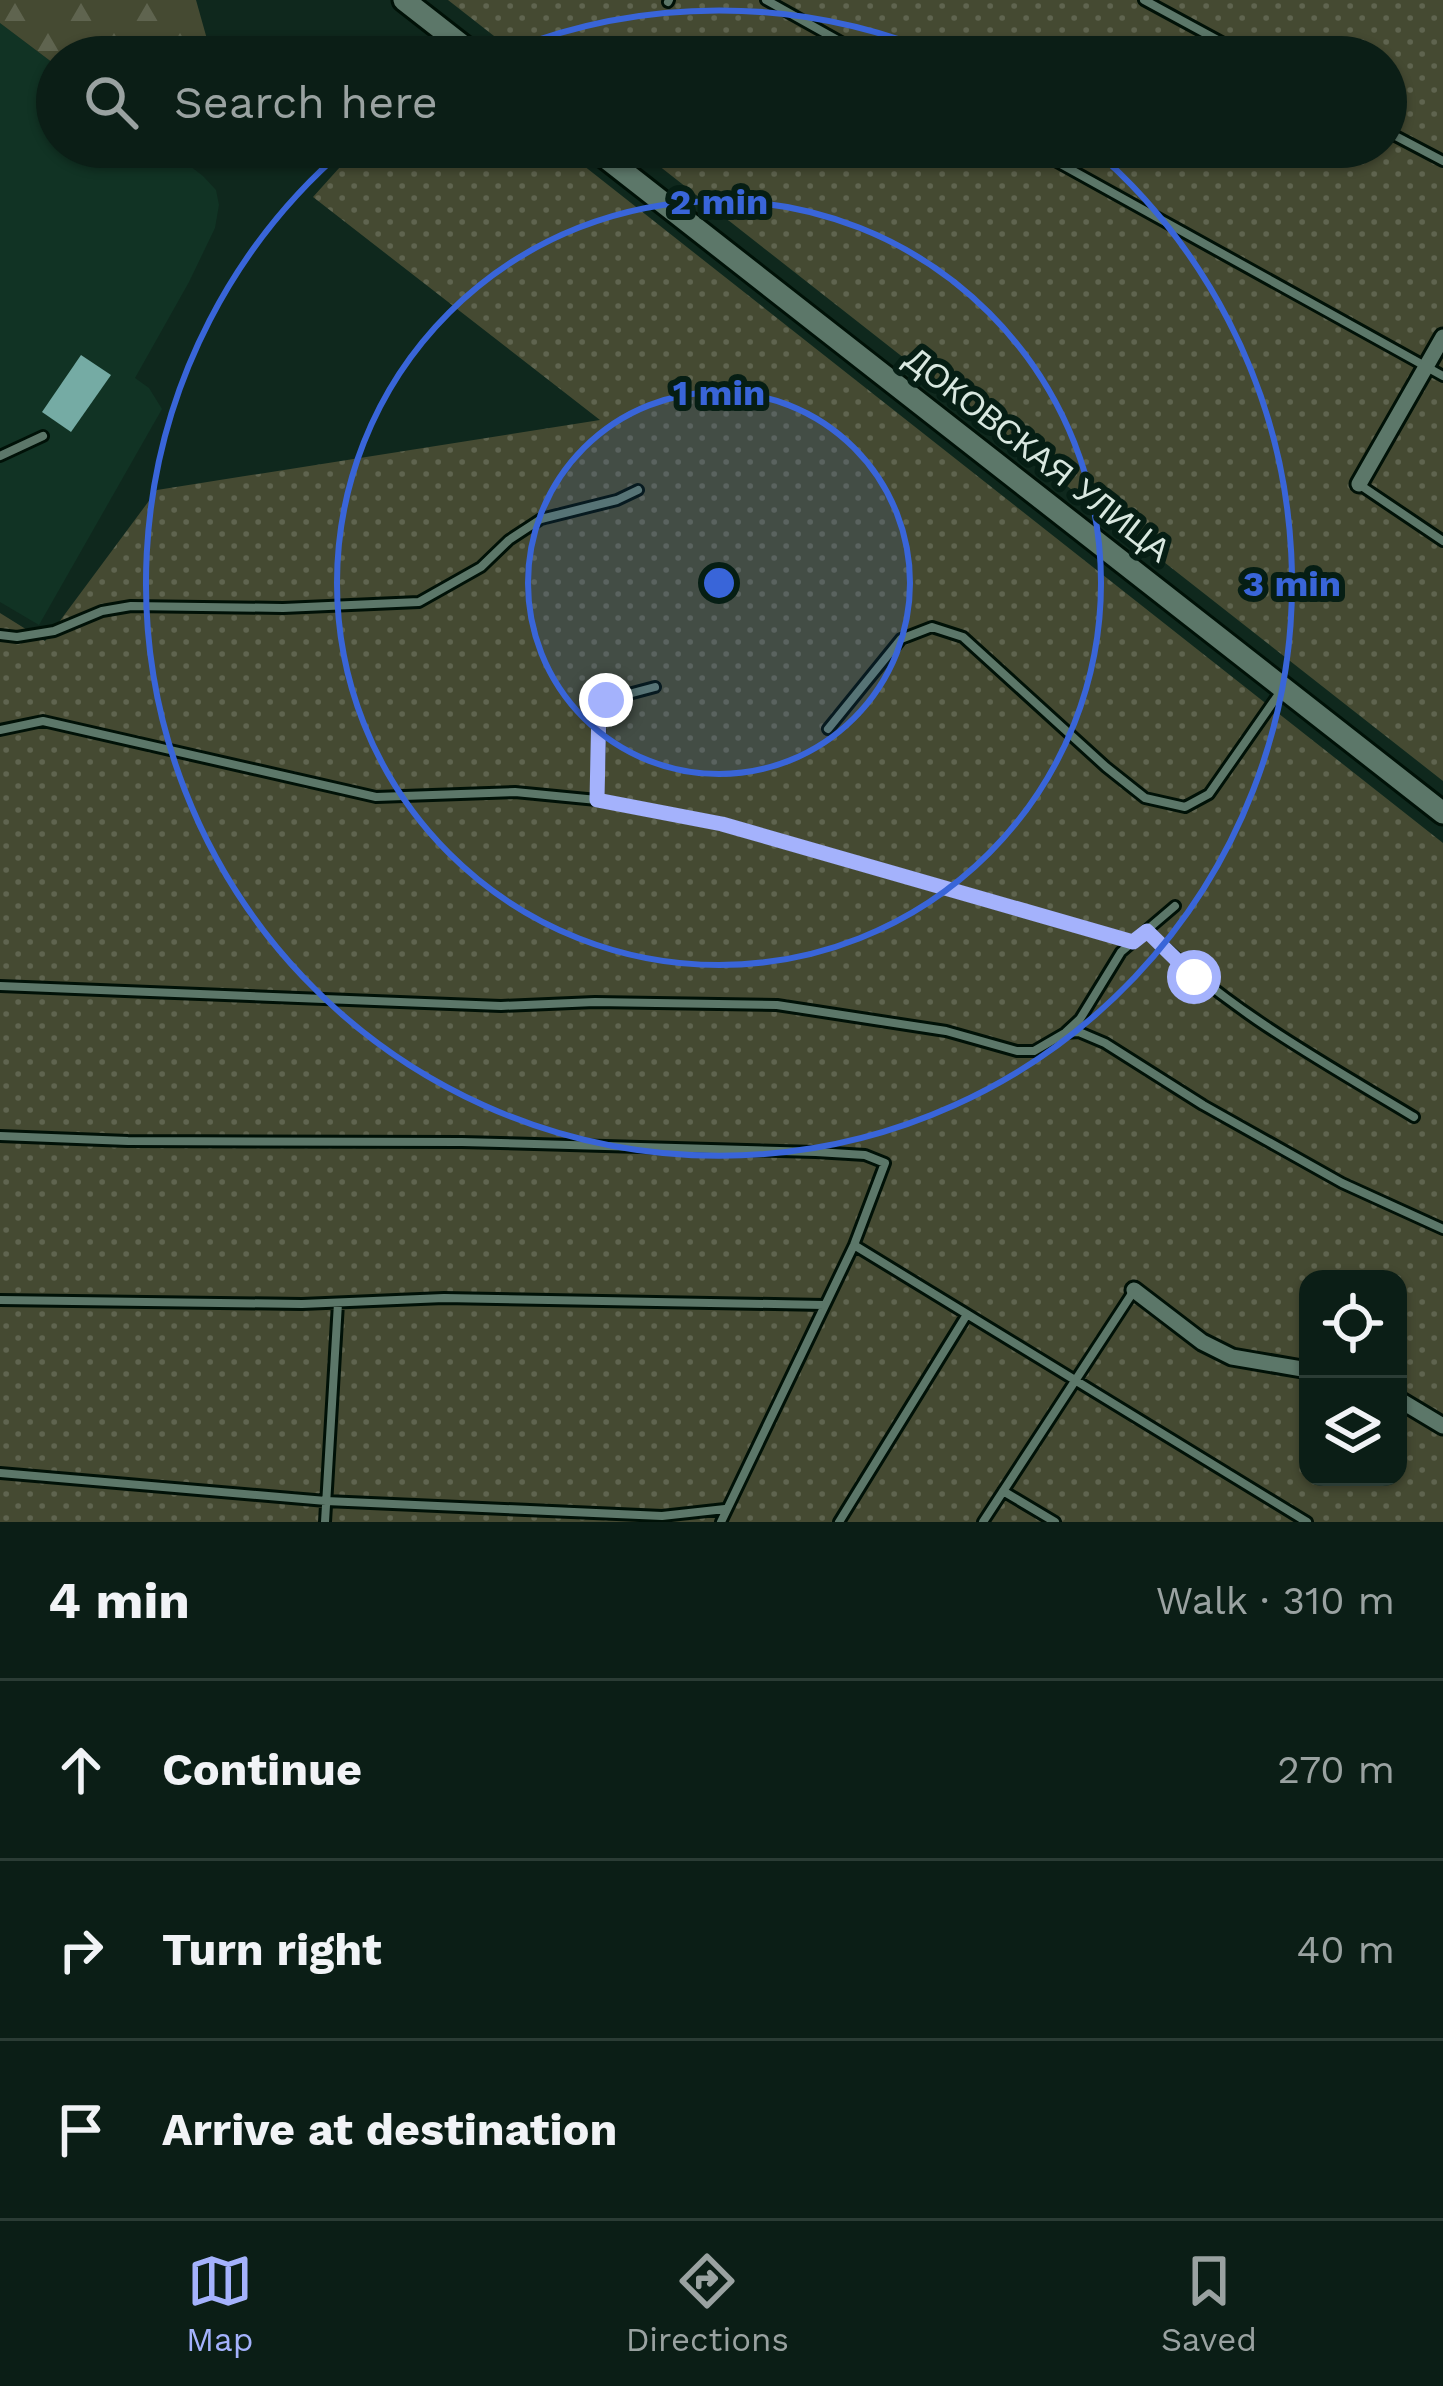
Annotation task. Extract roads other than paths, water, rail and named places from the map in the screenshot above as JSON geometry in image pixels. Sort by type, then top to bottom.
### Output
[{"type":"street","points":[[404,0],[449,36]]},
{"type":"street","name":"ДОКОВСКАЯ УЛИЦА","points":[[619,168],[1443,813]]},
{"type":"street","points":[[1359,484],[1443,337]]},
{"type":"street","points":[[1134,1290],[1202,1342],[1232,1357],[1299,1368]]},
{"type":"street","points":[[1407,1404],[1443,1426]]},
{"type":"lane","points":[[766,0],[830,36]]},
{"type":"lane","points":[[1144,0],[1210,36]]},
{"type":"lane","points":[[1407,142],[1443,161]]},
{"type":"lane","points":[[1068,168],[1443,376]]},
{"type":"lane","points":[[0,457],[43,436]]},
{"type":"lane","points":[[1359,484],[1443,541]]},
{"type":"lane","points":[[0,635],[54,632],[102,611],[131,606],[283,608],[419,602],[481,567],[541,519],[638,490]]},
{"type":"lane","points":[[828,729],[901,639],[932,627],[963,637],[1144,798],[1185,807],[1209,794],[1283,687]]},
{"type":"lane","points":[[597,800],[599,706],[655,687]]},
{"type":"lane","points":[[0,730],[43,721],[376,797],[515,792],[597,800],[722,824],[1133,942]]},
{"type":"lane","points":[[0,986],[501,1006],[595,1002],[777,1005],[946,1030],[1017,1051],[1034,1051],[1080,1019],[1110,967],[1175,906]]},
{"type":"lane","points":[[1147,931],[1194,977],[1268,1030],[1414,1118]]},
{"type":"lane","points":[[1064,1033],[1079,1032],[1106,1043],[1203,1105],[1342,1183],[1443,1229]]},
{"type":"lane","points":[[0,1136],[463,1142],[866,1155],[886,1163],[854,1245],[721,1522]]},
{"type":"lane","points":[[854,1245],[1307,1522]]},
{"type":"lane","points":[[983,1522],[1134,1290]]},
{"type":"lane","points":[[0,1300],[338,1303],[444,1298],[824,1305]]},
{"type":"lane","points":[[325,1522],[338,1303]]},
{"type":"lane","points":[[839,1522],[966,1316]]},
{"type":"lane","points":[[0,1473],[326,1501],[662,1516],[725,1509]]},
{"type":"lane","points":[[1003,1491],[1054,1522]]}]
